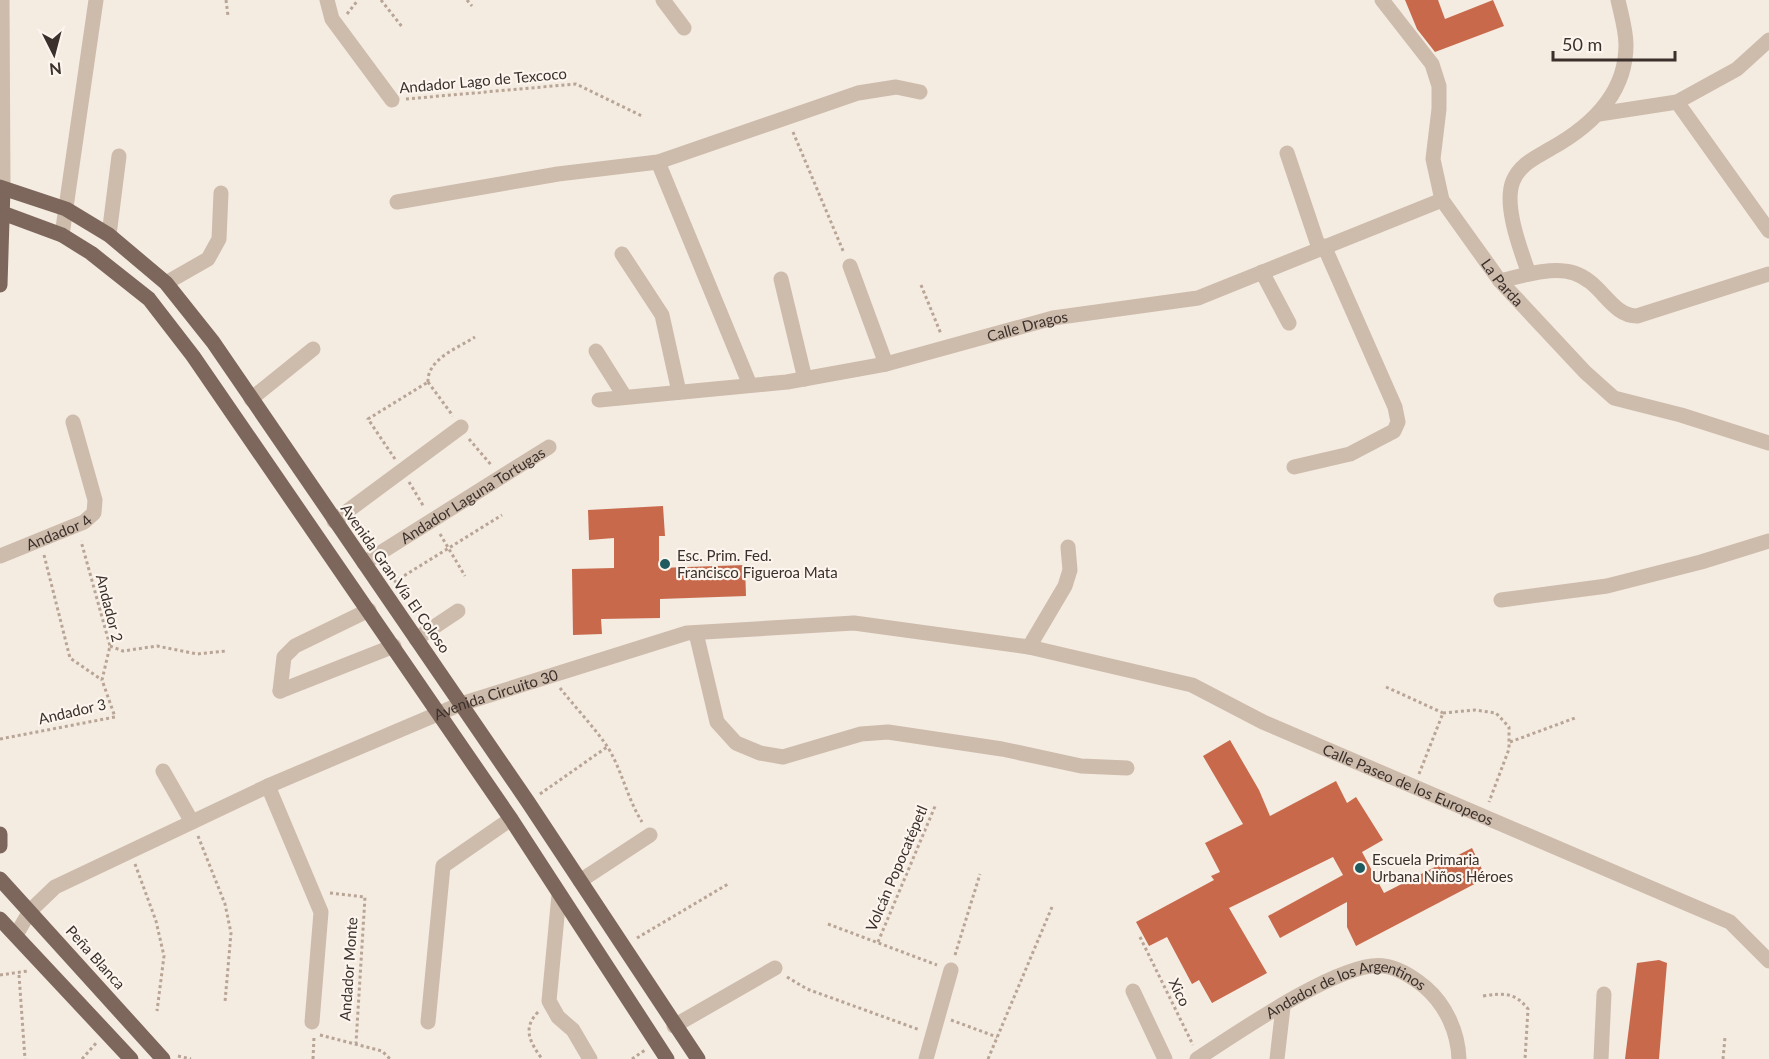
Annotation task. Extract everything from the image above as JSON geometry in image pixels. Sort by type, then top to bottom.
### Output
[{"type":"main road","name":"Avenida Gran Vía El Coloso","points":[[1,188],[66,209],[109,235],[166,283],[213,342],[528,802],[674,1026],[698,1059]]},
{"type":"main road","points":[[0,285],[1,188]]},
{"type":"main road","points":[[1,212],[62,235],[91,253],[149,300],[193,356],[266,465],[440,713],[512,819],[667,1059]]},
{"type":"main road","points":[[0,834],[0,843]]},
{"type":"main road","name":"Peña Blanca","points":[[0,879],[164,1059]]},
{"type":"main road","points":[[0,919],[131,1059]]},
{"type":"street","points":[[1,188],[2,0]]},
{"type":"street","points":[[62,235],[96,0]]},
{"type":"street","points":[[327,0],[332,19],[392,100]]},
{"type":"street","points":[[663,0],[684,28]]},
{"type":"street","name":"La Parda","points":[[1382,0],[1432,64],[1439,86],[1439,109],[1432,159],[1442,200],[1500,281],[1585,372],[1614,398],[1681,415],[1769,443]]},
{"type":"street","points":[[1529,274],[1517,237],[1510,198],[1513,182],[1523,165],[1577,134],[1599,114],[1619,85],[1626,45],[1618,0]]},
{"type":"street","points":[[1599,114],[1677,102],[1737,69],[1769,40]]},
{"type":"street","points":[[398,202],[558,174],[658,162],[878,88],[896,87],[920,92]]},
{"type":"street","points":[[1677,102],[1769,231]]},
{"type":"street","points":[[1287,153],[1322,247],[1395,407],[1398,422],[1394,431],[1350,454],[1294,467]]},
{"type":"street","points":[[109,235],[119,156]]},
{"type":"street","points":[[658,162],[750,385]]},
{"type":"street","points":[[166,283],[208,259],[219,239],[221,193]]},
{"type":"street","name":"Calle Dragos","points":[[599,399],[805,379],[886,364],[1053,318],[1198,298],[1442,200]]},
{"type":"street","points":[[622,254],[662,315],[680,392]]},
{"type":"street","points":[[850,266],[886,364]]},
{"type":"street","points":[[1262,272],[1289,323]]},
{"type":"street","points":[[1500,281],[1529,274],[1574,273],[1594,284],[1608,296],[1617,310],[1627,316],[1637,316],[1769,274]]},
{"type":"street","points":[[782,279],[805,379]]},
{"type":"street","points":[[251,399],[314,349]]},
{"type":"street","points":[[596,351],[625,397]]},
{"type":"street","name":"Andador 4","points":[[0,556],[76,525],[94,513],[95,500],[73,422]]},
{"type":"street","points":[[334,521],[461,427]]},
{"type":"street","name":"Andador Laguna Tortugas","points":[[364,564],[549,447]]},
{"type":"street","points":[[1501,600],[1607,586],[1701,562],[1769,541]]},
{"type":"street","points":[[1029,646],[1065,586],[1070,570],[1068,547]]},
{"type":"street","points":[[369,610],[295,646],[284,657],[280,691],[394,646]]},
{"type":"street","points":[[416,639],[458,611]]},
{"type":"street","name":"Avenida Circuito 30","points":[[16,935],[30,911],[55,886],[268,786],[461,704],[549,675],[696,633],[854,623],[1029,646]]},
{"type":"street","points":[[696,633],[717,722],[736,743],[760,753],[783,757],[861,734],[888,732],[1002,749],[1081,766],[1128,768]]},
{"type":"street","name":"Calle Paseo de los Europeos","points":[[1029,646],[1192,685],[1263,722],[1730,922],[1769,961]]},
{"type":"street","points":[[164,771],[192,822]]},
{"type":"street","points":[[268,786],[321,912],[313,1028]]},
{"type":"street","points":[[428,1022],[443,866],[512,819]]},
{"type":"street","points":[[580,881],[650,835]]},
{"type":"street","points":[[559,895],[549,1001],[558,1017],[573,1030],[590,1059]]},
{"type":"street","name":"Andador de los Argentinos","points":[[1198,1058],[1304,992],[1346,972],[1383,966],[1415,978],[1436,996],[1457,1034],[1459,1059]]},
{"type":"street","points":[[674,1026],[775,968]]},
{"type":"street","points":[[926,1059],[951,970]]},
{"type":"street","points":[[1133,991],[1165,1059]]},
{"type":"street","points":[[1601,1059],[1604,994]]},
{"type":"street","points":[[1277,1059],[1282,1007]]},
{"type":"path","points":[[226,0],[228,16]]},
{"type":"path","points":[[381,0],[403,28]]},
{"type":"path","points":[[467,0],[472,6]]},
{"type":"path","name":"Andador Lago de Texcoco","points":[[392,100],[576,84],[642,117]]},
{"type":"path","points":[[788,119],[850,266]]},
{"type":"path","points":[[921,285],[946,347]]},
{"type":"path","points":[[403,471],[368,419],[428,382],[428,372],[434,363],[475,337]]},
{"type":"path","points":[[382,589],[502,515]]},
{"type":"path","name":"Andador 2","points":[[76,525],[110,646],[102,680]]},
{"type":"path","points":[[40,540],[70,658],[102,680]]},
{"type":"path","points":[[110,646],[123,651],[157,646],[197,654],[226,651]]},
{"type":"path","points":[[549,675],[607,747],[619,770],[631,805],[650,835]]},
{"type":"path","name":"Andador 3","points":[[0,739],[115,717],[102,680]]},
{"type":"path","points":[[1386,687],[1443,713],[1474,710],[1497,713],[1509,727],[1510,742],[1483,818]]},
{"type":"path","points":[[1414,787],[1443,713]]},
{"type":"path","points":[[1510,742],[1575,718]]},
{"type":"path","points":[[528,802],[607,747]]},
{"type":"path","name":"Volcán Popocatépetl","points":[[878,942],[936,804]]},
{"type":"path","points":[[192,822],[227,914],[231,933],[225,1002]]},
{"type":"path","points":[[130,851],[156,921],[164,956],[158,1011]]},
{"type":"path","points":[[828,924],[951,970],[980,874]]},
{"type":"path","points":[[622,947],[728,884]]},
{"type":"path","name":"Andador Monte","points":[[311,890],[365,897],[356,1043]]},
{"type":"path","points":[[988,1059],[1052,907]]},
{"type":"path","name":"Xico","points":[[1140,937],[1198,1058]]},
{"type":"path","points":[[0,975],[19,975],[43,966]]},
{"type":"path","points":[[775,968],[807,989],[933,1035]]},
{"type":"path","points":[[19,975],[26,1059]]},
{"type":"path","points":[[1483,996],[1503,993],[1511,995],[1519,998],[1528,1009],[1525,1059]]},
{"type":"path","points":[[542,1059],[529,1042],[528,1032],[530,1021],[549,1001]]},
{"type":"path","points":[[938,1016],[998,1037]]},
{"type":"path","points":[[313,1059],[315,1045],[313,1028],[382,1051],[390,1058]]},
{"type":"path","points":[[82,1059],[105,1033]]},
{"type":"path","points":[[1723,1059],[1725,1037]]},
{"type":"building","points":[[1405,0],[1438,0],[1445,19],[1493,0],[1504,26],[1435,52],[1417,29]]},
{"type":"building","points":[[663,506],[665,536],[659,536],[659,568],[745,565],[746,596],[660,599],[660,618],[601,619],[602,634],[573,635],[572,569],[614,568],[614,538],[589,540],[588,510]]},
{"type":"building","points":[[1230,740],[1259,790],[1270,816],[1336,781],[1347,803],[1356,797],[1383,840],[1362,852],[1384,893],[1472,848],[1486,878],[1356,946],[1347,927],[1347,902],[1280,938],[1268,916],[1343,875],[1333,857],[1229,908],[1267,973],[1212,1003],[1199,980],[1192,984],[1167,937],[1149,946],[1136,922],[1214,880],[1211,876],[1220,872],[1205,843],[1243,824],[1203,756]]},
{"type":"building","points":[[1659,960],[1667,963],[1659,1059],[1625,1059],[1637,963]]},
{"type":"place","name":"Esc. Prim. Fed. Francisco Figueroa Mata","points":[[665,564]]},
{"type":"place","name":"Escuela Primaria Urbana Niños Héroes","points":[[1360,868]]}]
